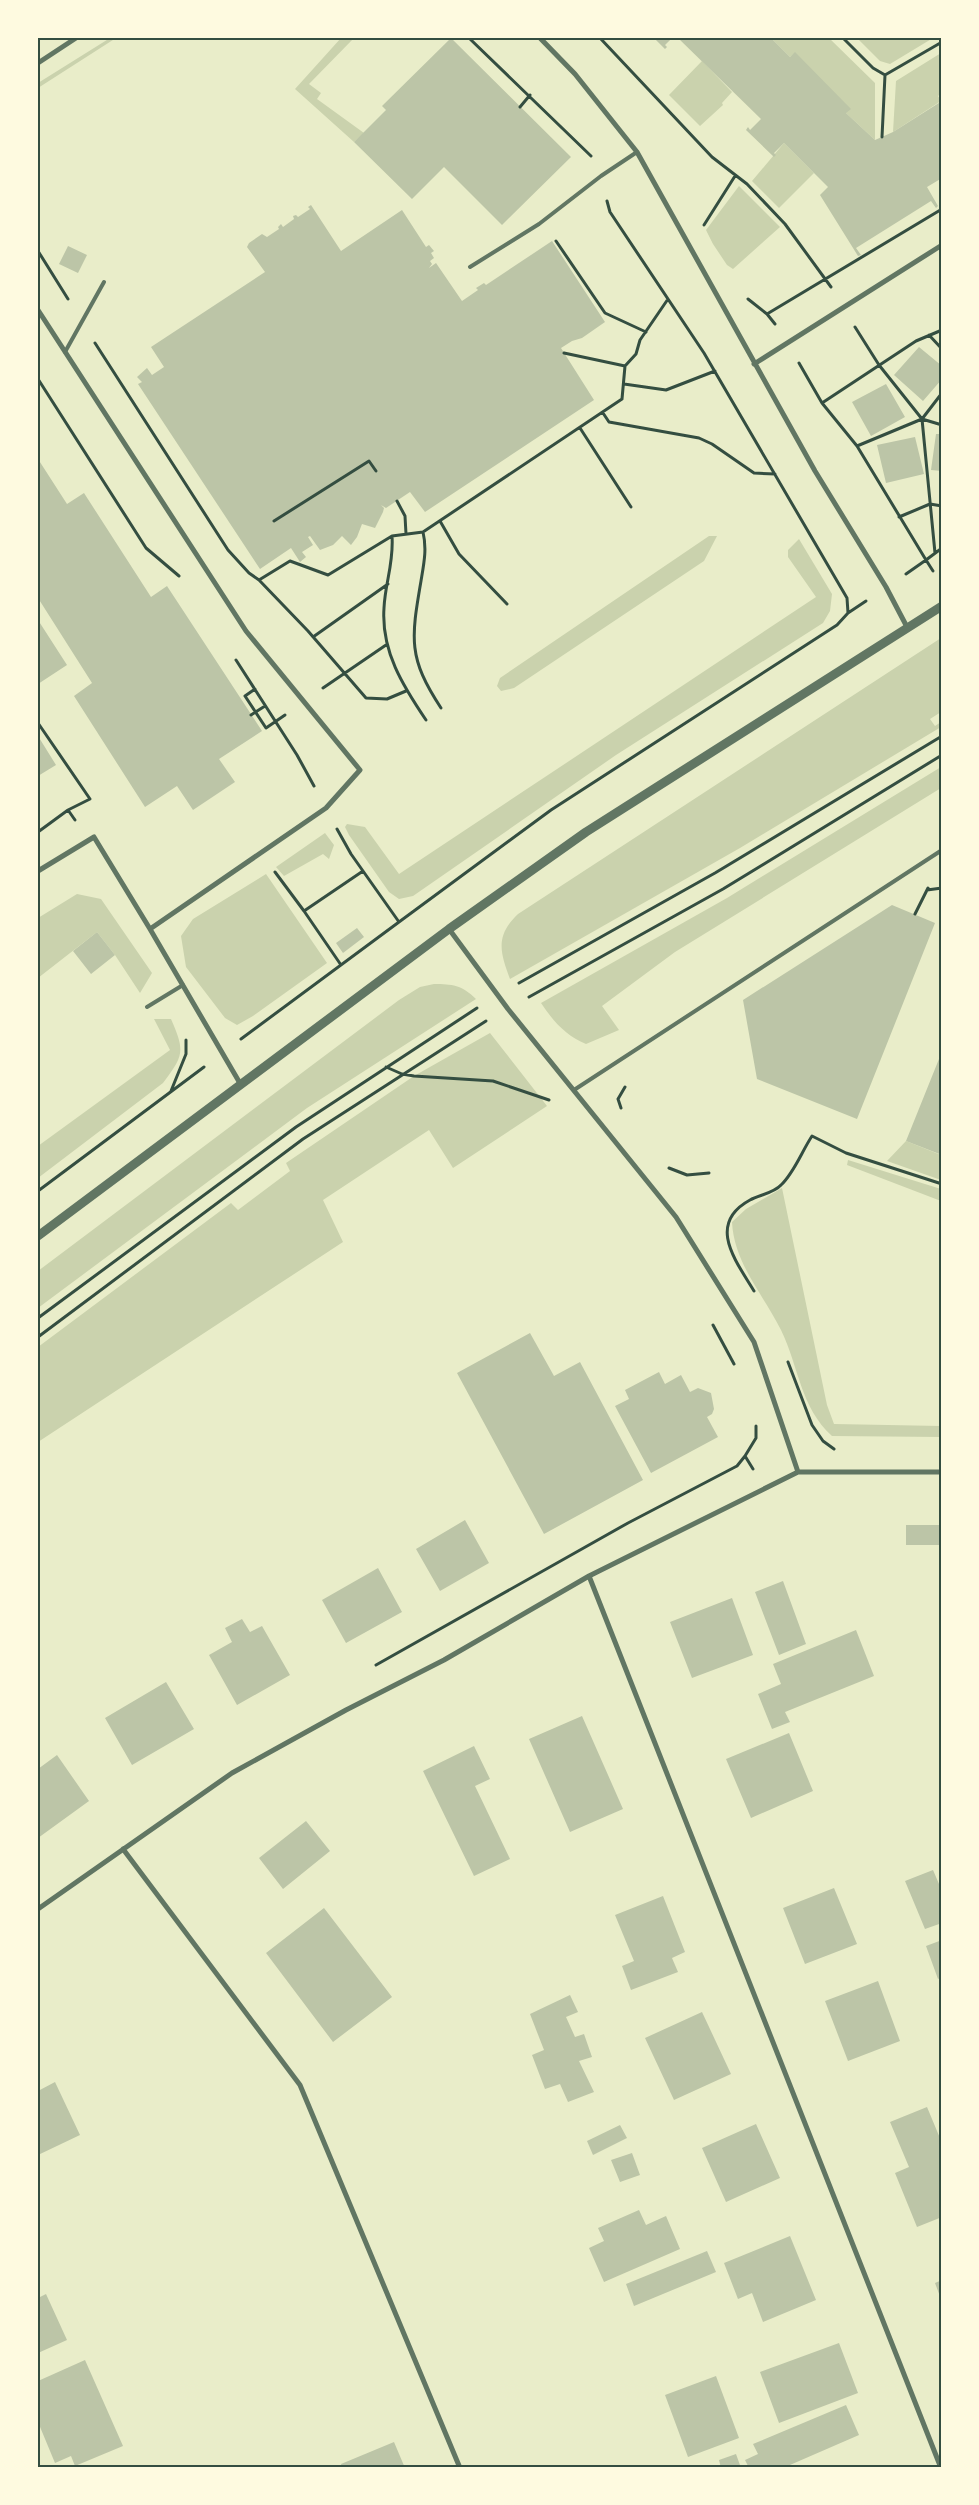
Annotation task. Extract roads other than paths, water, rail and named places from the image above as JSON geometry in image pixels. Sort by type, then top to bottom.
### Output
[{"type":"street","points":[[38,63],[76,38]]},
{"type":"street","points":[[540,38],[575,74],[637,152],[754,364],[815,471],[886,587],[907,627]]},
{"type":"street","points":[[754,364],[942,246]]},
{"type":"street","points":[[38,310],[246,631],[360,770],[326,808],[150,930]]},
{"type":"street","points":[[38,1236],[449,929],[586,832],[942,606]]},
{"type":"street","points":[[38,871],[94,837],[241,1084]]},
{"type":"street","points":[[449,929],[508,1009],[676,1217],[754,1342],[798,1472]]},
{"type":"street","points":[[38,1909],[232,1773],[444,1660],[588,1576],[798,1472],[942,1472]]},
{"type":"street","points":[[588,1576],[941,2468]]},
{"type":"street","points":[[123,1849],[300,2085],[460,2468]]},
{"type":"lane","points":[[470,267],[539,224],[601,176],[637,152]]},
{"type":"lane","points":[[65,352],[104,282]]},
{"type":"lane","points":[[574,1090],[942,850]]},
{"type":"lane","points":[[147,1007],[183,985]]}]
